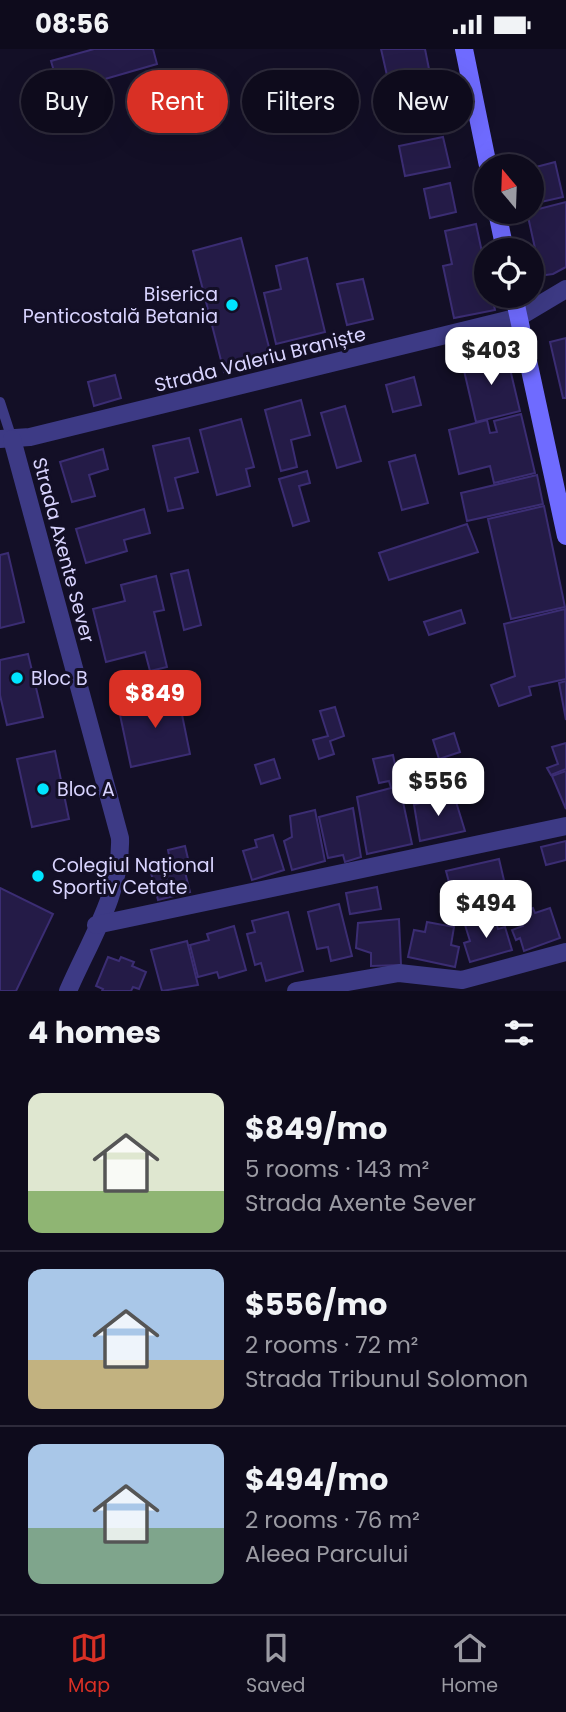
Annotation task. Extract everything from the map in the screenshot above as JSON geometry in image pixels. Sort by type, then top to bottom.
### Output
[{"type":"main road","points":[[464,49],[486,154]]},
{"type":"main road","points":[[517,308],[566,536]]},
{"type":"street","name":"Strada Valeriu Braniște","points":[[6,439],[30,437],[519,317],[566,289]]},
{"type":"street","name":"Strada Axente Sever","points":[[6,439],[120,838],[121,861],[116,883],[68,991]]},
{"type":"street","points":[[96,925],[566,826]]},
{"type":"street","points":[[296,991],[399,973],[462,981],[566,952]]},
{"type":"lane","points":[[0,402],[6,439]]},
{"type":"building","points":[[94,49],[153,49],[157,64],[127,70],[127,73],[113,77],[113,70],[54,70],[51,61]]},
{"type":"building","points":[[381,49],[425,49],[429,70],[386,70]]},
{"type":"building","points":[[443,137],[450,167],[405,176],[399,146]]},
{"type":"building","points":[[555,162],[563,197],[544,201],[544,165]]},
{"type":"building","points":[[450,183],[456,212],[430,218],[424,189]]},
{"type":"building","points":[[566,202],[566,267],[546,275],[544,238],[533,238],[530,224],[544,224],[544,208]]},
{"type":"building","points":[[476,224],[479,238],[474,238],[474,308],[495,310],[454,318],[443,266],[452,264],[445,231]]},
{"type":"building","name":"Biserica Penticostală Betania","points":[[241,238],[272,359],[224,372],[193,251]]},
{"type":"building","points":[[307,258],[325,332],[276,344],[264,293],[281,289],[276,266]]},
{"type":"building","points":[[363,279],[373,319],[347,325],[337,284]]},
{"type":"building","points":[[566,338],[566,398],[563,398],[550,342]]},
{"type":"building","points":[[506,352],[520,411],[476,422],[462,362]]},
{"type":"building","points":[[115,375],[121,398],[94,406],[88,382]]},
{"type":"building","points":[[414,377],[421,405],[393,412],[386,385]]},
{"type":"building","points":[[301,400],[310,435],[291,440],[297,467],[281,471],[265,410]]},
{"type":"building","points":[[345,406],[361,461],[337,468],[321,413]]},
{"type":"building","points":[[521,414],[535,473],[494,483],[490,466],[459,474],[449,430],[487,420],[490,433],[497,432],[494,421]]},
{"type":"building","points":[[241,419],[254,467],[246,469],[250,486],[217,495],[200,430]]},
{"type":"building","points":[[189,438],[198,472],[175,478],[183,508],[168,511],[153,446]]},
{"type":"building","points":[[103,449],[108,469],[89,475],[95,496],[72,502],[60,462]]},
{"type":"building","points":[[415,455],[428,503],[402,510],[389,462]]},
{"type":"building","points":[[307,471],[310,483],[299,486],[309,521],[293,526],[279,479]]},
{"type":"building","points":[[537,475],[543,504],[467,521],[461,493]]},
{"type":"building","points":[[544,506],[565,607],[511,619],[488,519]]},
{"type":"building","points":[[144,509],[150,533],[124,540],[127,551],[86,563],[76,529]]},
{"type":"building","points":[[467,524],[478,552],[389,580],[379,553]]},
{"type":"building","points":[[8,553],[24,622],[0,628],[0,555]]},
{"type":"building","points":[[188,570],[201,625],[184,630],[171,574]]},
{"type":"building","points":[[156,576],[164,610],[154,612],[167,667],[150,671],[145,652],[106,662],[93,609],[125,601],[121,585]]},
{"type":"building","points":[[565,609],[566,679],[529,687],[531,695],[499,706],[491,685],[515,676],[504,624]]},
{"type":"building","points":[[461,610],[465,623],[429,635],[424,622]]},
{"type":"building","name":"Bloc B","points":[[28,654],[43,717],[7,725],[0,695],[0,660]]},
{"type":"building","points":[[566,681],[566,720],[559,683]]},
{"type":"building","points":[[177,690],[190,754],[131,767],[119,710],[152,702],[150,696]]},
{"type":"building","points":[[335,707],[344,736],[330,741],[334,754],[319,759],[313,740],[328,736],[320,711]]},
{"type":"building","points":[[454,733],[460,752],[439,759],[433,740]]},
{"type":"building","points":[[566,743],[566,769],[551,775],[547,768],[558,764],[552,747]]},
{"type":"building","name":"Bloc A","points":[[55,751],[69,819],[32,827],[17,759]]},
{"type":"building","points":[[393,755],[412,844],[367,854],[357,797],[391,788],[389,781],[379,783],[373,759]]},
{"type":"building","points":[[274,759],[280,778],[261,784],[255,765]]},
{"type":"building","points":[[566,771],[566,809],[552,776]]},
{"type":"building","points":[[453,792],[465,831],[420,841],[414,805]]},
{"type":"building","points":[[353,808],[361,857],[345,862],[343,855],[328,858],[319,817]]},
{"type":"building","points":[[315,810],[325,861],[292,870],[284,841],[292,837],[290,816]]},
{"type":"building","points":[[273,835],[284,870],[252,880],[243,851],[257,847],[255,840]]},
{"type":"building","points":[[566,841],[566,860],[546,865],[541,847]]},
{"type":"building","points":[[185,846],[189,863],[183,864],[190,892],[158,900],[149,865],[170,860],[168,850]]},
{"type":"building","points":[[499,859],[506,889],[454,901],[446,871]]},
{"type":"building","points":[[377,887],[381,909],[350,914],[346,893]]},
{"type":"building","points":[[0,888],[53,914],[16,991],[0,991]]},
{"type":"building","points":[[339,904],[352,956],[331,961],[328,947],[317,949],[308,912]]},
{"type":"building","points":[[533,908],[535,913],[550,908],[560,938],[524,951],[520,938],[516,940],[512,930],[523,926],[519,913]]},
{"type":"building","points":[[288,912],[303,971],[266,981],[261,963],[255,965],[247,934],[255,932],[252,921]]},
{"type":"building","points":[[494,916],[498,929],[505,927],[512,950],[470,962],[464,943],[470,941],[465,925]]},
{"type":"building","points":[[399,919],[401,965],[371,966],[371,953],[356,948],[358,923]]},
{"type":"building","points":[[427,922],[454,927],[451,945],[459,947],[455,967],[408,957],[414,930],[425,932]]},
{"type":"building","points":[[234,926],[246,970],[219,978],[217,972],[198,977],[190,945],[209,940],[207,934]]},
{"type":"building","points":[[187,941],[198,985],[162,991],[151,950]]},
{"type":"building","points":[[108,957],[119,961],[121,957],[134,962],[132,966],[146,972],[139,989],[133,987],[131,991],[102,991],[103,989],[96,986]]},
{"type":"place","name":"Biserica Penticostală Betania","points":[[232,305]]},
{"type":"place","name":"Bloc B","points":[[17,678]]},
{"type":"place","name":"Bloc A","points":[[43,789]]},
{"type":"place","name":"Colegiul Național Sportiv Cetate","points":[[38,876]]}]
